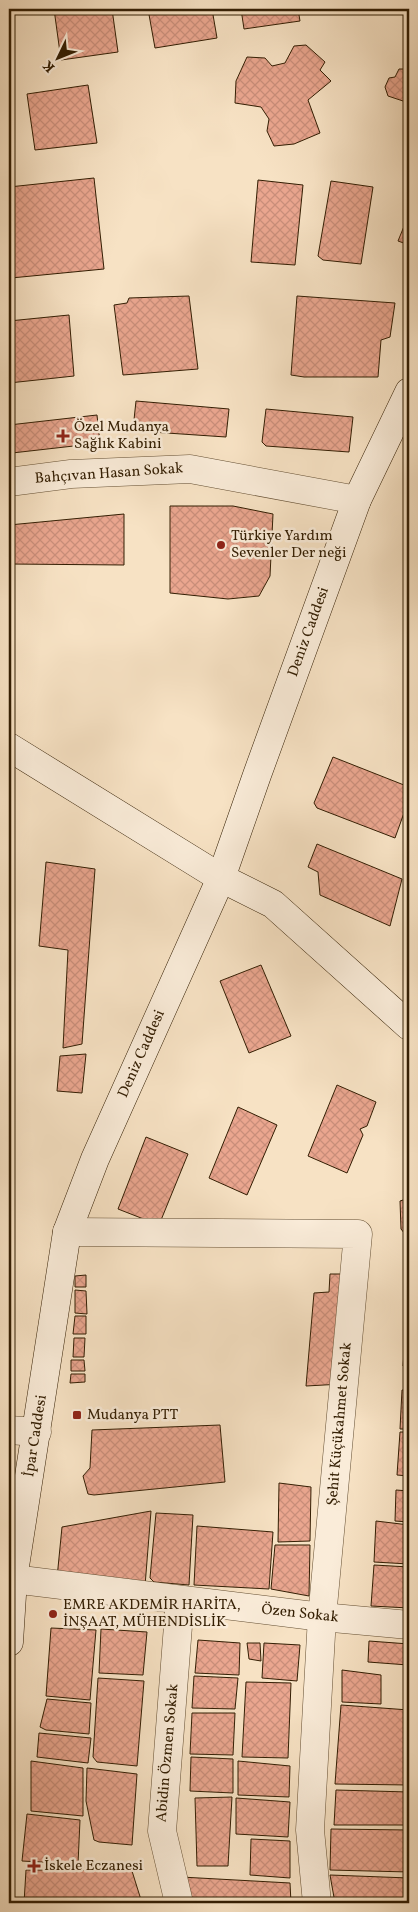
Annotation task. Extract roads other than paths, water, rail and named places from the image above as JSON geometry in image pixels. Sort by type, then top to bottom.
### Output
[{"type":"street","name":"Deniz Caddesi","points":[[67,1232],[94,1159],[221,878],[357,500],[409,392]]},
{"type":"street","name":"Bahçıvan Hasan Sokak","points":[[9,482],[71,474],[190,469],[357,500]]},
{"type":"street","points":[[9,747],[221,878],[273,904],[409,1026]]},
{"type":"street","name":"İpar Caddesi","points":[[9,1642],[13,1579],[67,1232]]},
{"type":"street","name":"Şehit Küçükahmet Sokak","points":[[67,1232],[358,1234],[322,1617],[310,1830],[317,1903]]},
{"type":"street","points":[[9,1430],[37,1432]]},
{"type":"street","name":"Özen Sokak","points":[[13,1579],[322,1617],[409,1625]]},
{"type":"street","name":"Abidin Özmen Sokak","points":[[179,1903],[162,1832],[180,1600]]},
{"type":"place","name":"Özel Mudanya Sağlık Kabini","points":[[63,436]]},
{"type":"place","name":"Türkiye Yardım Sevenler Der neği","points":[[221,545]]},
{"type":"place","name":"Mudanya PTT","points":[[77,1415]]},
{"type":"place","name":"EMRE AKDEMİR HARİTA, İNŞAAT, MÜHENDİSLİK","points":[[53,1614]]},
{"type":"place","name":"İskele Eczanesi","points":[[34,1866]]}]
